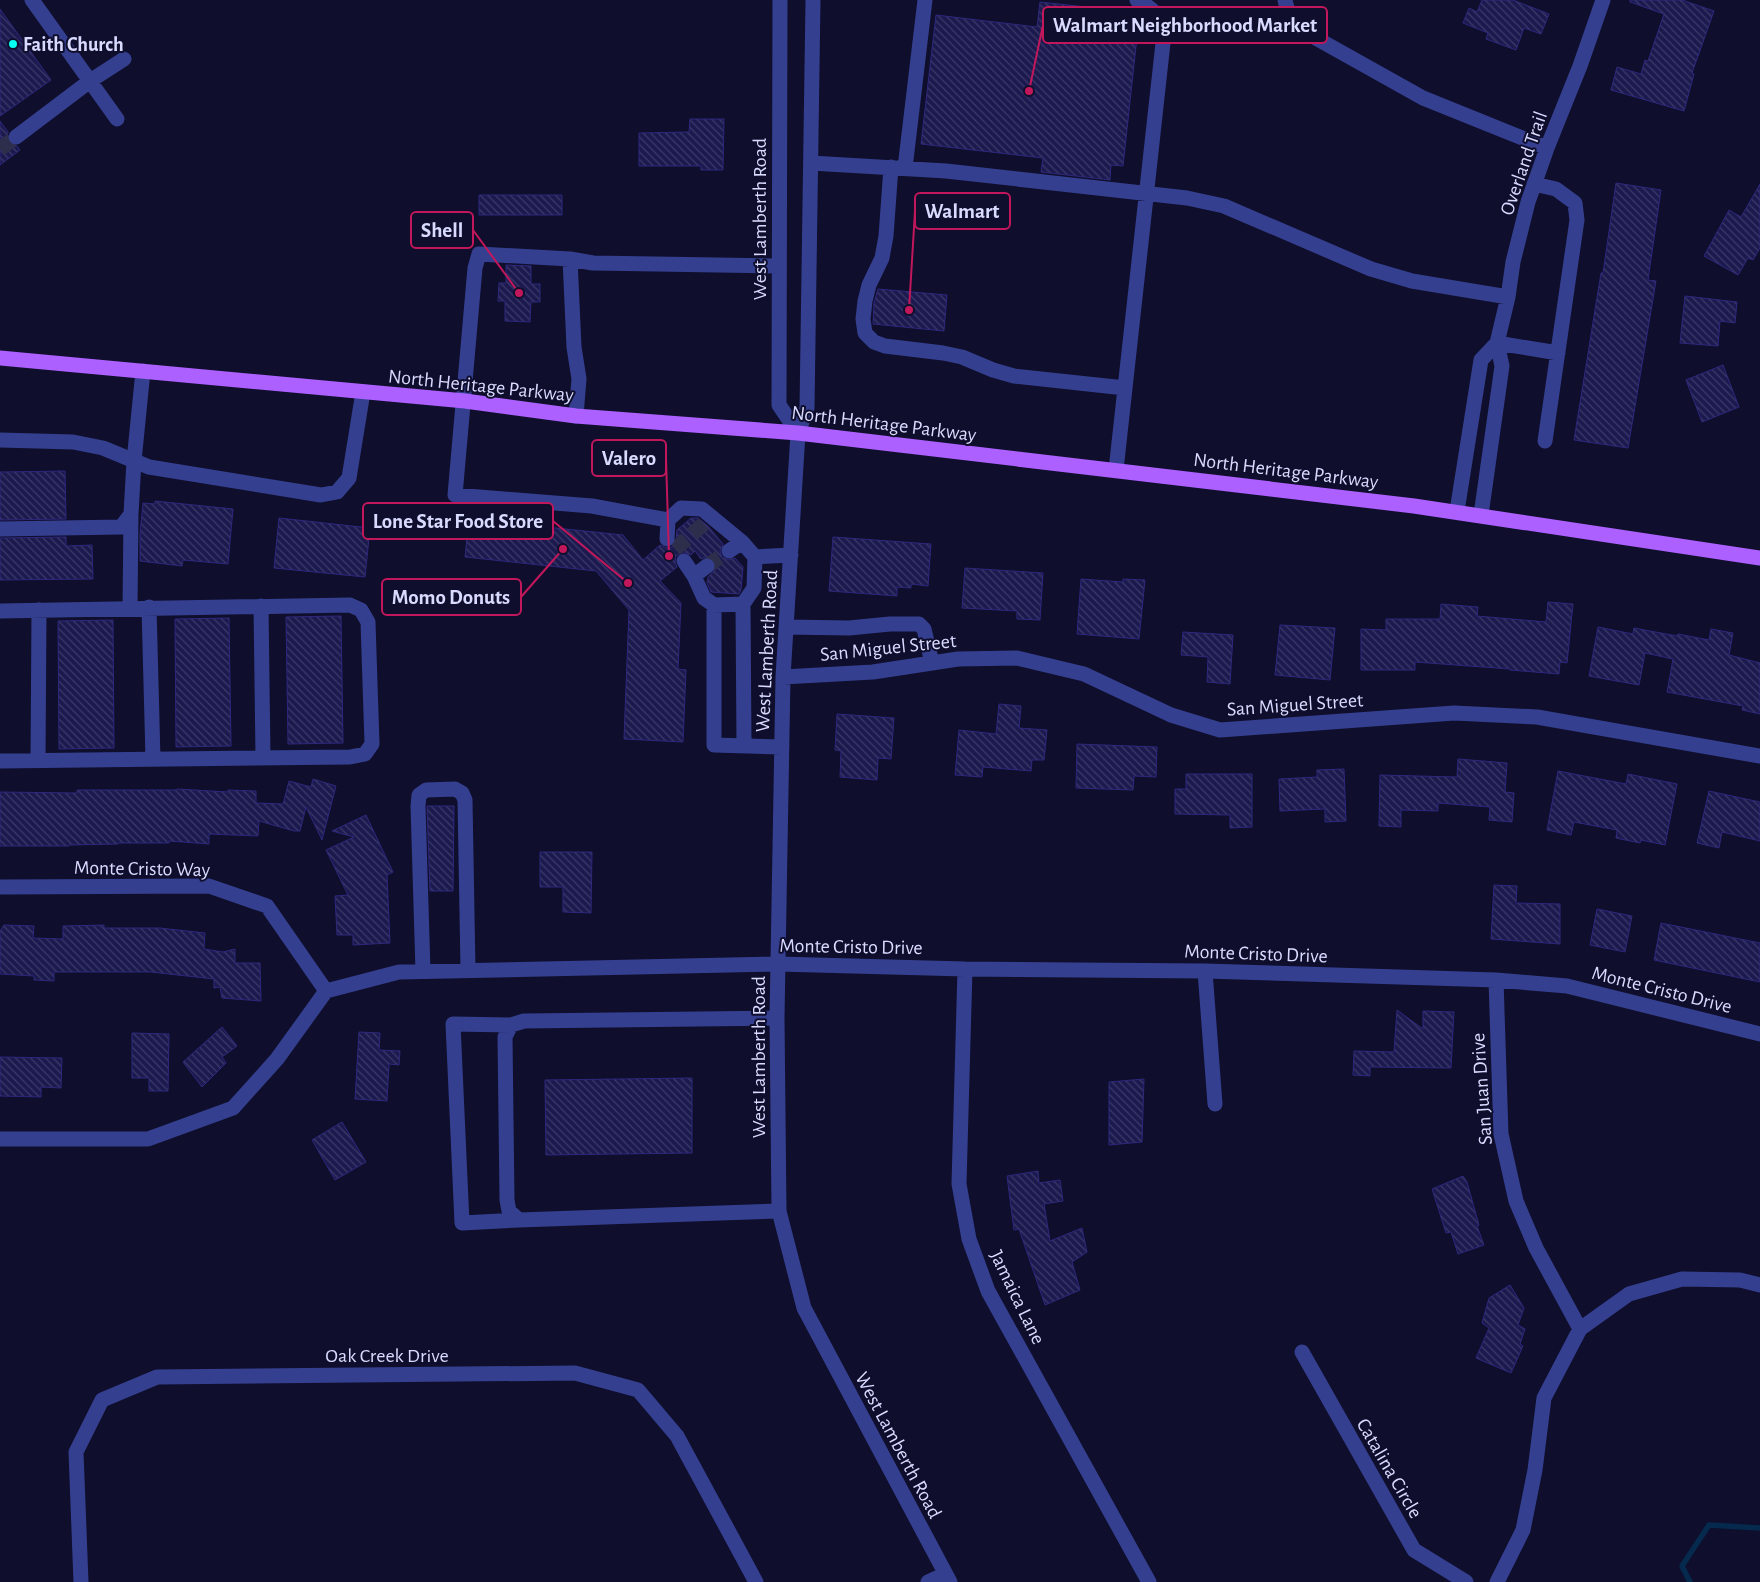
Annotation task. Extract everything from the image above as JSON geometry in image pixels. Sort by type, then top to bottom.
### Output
[{"type":"main road","name":"North Heritage Parkway","points":[[0,358],[465,401],[576,416],[798,433],[1457,511],[1760,558]]},
{"type":"street","points":[[32,0],[117,119]]},
{"type":"street","name":"West Lamberth Road","points":[[780,0],[779,405],[798,433]]},
{"type":"street","name":"West Lamberth Road","points":[[813,0],[807,408],[798,433],[783,677],[777,1018],[779,1211],[804,1308],[948,1578]]},
{"type":"street","points":[[925,0],[882,258],[869,285],[865,301],[863,319],[865,333],[874,342],[885,346],[962,357],[993,370],[1014,376],[1125,388]]},
{"type":"street","points":[[1116,470],[1163,43],[1161,23],[1152,8],[1137,0]]},
{"type":"street","points":[[1285,0],[1287,12],[1293,22],[1305,32],[1423,98],[1547,148]]},
{"type":"street","name":"Overland Trail","points":[[1481,515],[1502,366],[1497,343],[1508,297],[1513,262],[1534,184],[1580,66],[1603,0]]},
{"type":"street","points":[[16,136],[90,81],[124,59]]},
{"type":"street","points":[[810,163],[946,171],[1187,198],[1224,206],[1371,269],[1392,276],[1508,297]]},
{"type":"street","points":[[1534,184],[1556,189],[1575,203],[1577,220],[1545,441]]},
{"type":"street","points":[[668,520],[592,506],[455,496],[465,401],[475,268],[479,254],[570,259],[593,264],[779,266]]},
{"type":"street","points":[[570,259],[574,347],[579,379],[576,416]]},
{"type":"street","points":[[1497,343],[1558,353]]},
{"type":"street","name":"Overland Trail","points":[[1457,511],[1481,360],[1497,343]]},
{"type":"street","points":[[130,608],[130,514],[143,371]]},
{"type":"street","points":[[0,440],[74,442],[103,448],[149,467],[321,495],[338,492],[349,478],[363,392]]},
{"type":"street","points":[[668,538],[668,520],[681,508],[702,510],[708,520],[742,542],[755,558],[754,588],[743,604],[744,746]]},
{"type":"street","points":[[0,529],[121,527],[130,514]]},
{"type":"street","points":[[729,551],[742,542]]},
{"type":"street","points":[[755,558],[790,555]]},
{"type":"street","points":[[684,561],[694,576],[704,598],[714,605],[743,604]]},
{"type":"street","points":[[694,576],[708,566]]},
{"type":"street","points":[[0,611],[350,605],[361,610],[368,622],[372,744],[365,754],[350,757],[0,761]]},
{"type":"street","points":[[714,605],[714,745],[782,747]]},
{"type":"street","points":[[261,606],[263,758]]},
{"type":"street","points":[[149,607],[153,759]]},
{"type":"street","points":[[38,761],[39,610]]},
{"type":"street","points":[[786,627],[849,628],[890,624],[919,624],[924,629],[932,663]]},
{"type":"street","name":"San Miguel Street","points":[[783,677],[872,672],[958,659],[1017,658],[1084,674],[1171,715],[1220,730],[1463,713],[1537,717],[1760,756]]},
{"type":"street","points":[[423,971],[419,795],[426,790],[455,789],[462,792],[465,800],[468,970]]},
{"type":"street","name":"Monte Cristo Way","points":[[0,887],[209,886],[267,906],[326,991]]},
{"type":"street","name":"Monte Cristo Drive","points":[[326,991],[399,972],[423,971],[778,964],[964,969],[1204,971],[1496,980],[1567,986],[1760,1034]]},
{"type":"street","name":"Jamaica Lane","points":[[964,969],[959,1184],[969,1238],[988,1291],[1148,1582]]},
{"type":"street","points":[[1204,971],[1215,1104]]},
{"type":"street","name":"San Juan Drive","points":[[1496,980],[1501,1134],[1516,1202],[1536,1248],[1580,1329]]},
{"type":"street","points":[[0,1138],[148,1138],[233,1108],[277,1059],[326,991]]},
{"type":"street","points":[[777,1018],[524,1021],[511,1026],[453,1024],[462,1223],[779,1211]]},
{"type":"street","points":[[511,1026],[505,1037],[507,1200],[509,1211],[520,1220]]},
{"type":"street","points":[[1497,1582],[1523,1530],[1535,1470],[1544,1398],[1580,1329],[1629,1294],[1682,1279],[1740,1280],[1760,1285]]},
{"type":"street","name":"Catalina Circle","points":[[1302,1352],[1414,1550],[1466,1582]]},
{"type":"street","name":"Oak Creek Drive","points":[[81,1582],[76,1452],[102,1400],[157,1377],[565,1373],[575,1373],[638,1390],[677,1436],[756,1582]]},
{"type":"street","points":[[928,1582],[948,1578]]},
{"type":"building","points":[[1482,0],[1513,0],[1549,14],[1541,34],[1524,28],[1516,50],[1486,39],[1488,33],[1463,23],[1469,8],[1477,12]]},
{"type":"building","points":[[1630,0],[1682,0],[1714,11],[1692,73],[1694,74],[1684,111],[1611,90],[1617,67],[1641,74],[1645,60],[1648,61],[1664,14],[1630,2]]},
{"type":"building","points":[[1040,2],[1105,9],[1102,33],[1137,37],[1123,166],[1111,165],[1110,180],[1041,172],[1043,158],[921,144],[936,15],[1037,27]]},
{"type":"building","name":"Faith Church","points":[[0,9],[51,80],[0,116]]},
{"type":"building","points":[[690,119],[724,119],[723,170],[701,170],[701,166],[639,166],[639,133],[689,132]]},
{"type":"building","points":[[0,121],[8,132],[8,142],[17,146],[20,150],[0,165]]},
{"type":"building","points":[[1616,183],[1661,190],[1648,280],[1656,281],[1628,448],[1574,440],[1601,273],[1603,273]]},
{"type":"building","points":[[1760,184],[1760,248],[1753,260],[1748,258],[1738,275],[1704,256],[1729,210],[1741,217]]},
{"type":"building","points":[[479,195],[562,195],[562,215],[479,215]]},
{"type":"building","points":[[506,265],[531,266],[531,284],[540,284],[540,302],[531,302],[530,322],[505,321],[505,301],[498,301],[499,283],[506,283]]},
{"type":"building","points":[[878,289],[947,295],[944,331],[873,324],[874,303]]},
{"type":"building","points":[[1685,296],[1737,302],[1735,323],[1720,321],[1718,346],[1680,343]]},
{"type":"building","points":[[1723,365],[1739,407],[1702,422],[1686,380]]},
{"type":"building","points":[[65,471],[66,519],[0,520],[0,472]]},
{"type":"building","points":[[155,501],[233,509],[228,564],[183,560],[182,566],[140,561],[143,503],[155,504]]},
{"type":"building","points":[[279,518],[370,528],[365,577],[274,568]]},
{"type":"building","points":[[691,518],[698,518],[708,526],[723,544],[720,551],[722,557],[729,560],[735,558],[743,567],[741,590],[739,594],[711,592],[707,583],[708,577],[716,569],[714,560],[706,557],[701,559],[695,551],[691,555],[683,552],[676,556],[675,562],[677,567],[660,581],[681,603],[678,669],[686,670],[683,742],[624,739],[629,610],[596,571],[465,557],[469,519],[623,535],[643,560],[660,545],[666,548],[672,547],[676,540],[677,530]]},
{"type":"building","points":[[66,537],[66,546],[92,545],[93,579],[0,580],[0,538]]},
{"type":"building","points":[[833,537],[931,544],[928,586],[911,584],[911,588],[897,587],[897,596],[829,591]]},
{"type":"building","points":[[965,568],[1043,573],[1040,620],[1017,619],[1017,611],[962,608]]},
{"type":"building","points":[[1081,579],[1123,582],[1123,579],[1145,580],[1139,639],[1077,634]]},
{"type":"building","points":[[1548,602],[1573,604],[1567,663],[1560,662],[1559,674],[1415,662],[1415,670],[1361,670],[1361,629],[1386,630],[1386,619],[1440,619],[1441,604],[1478,607],[1477,616],[1546,622]]},
{"type":"building","points":[[341,616],[343,743],[288,744],[286,617]]},
{"type":"building","points":[[229,618],[231,746],[176,747],[175,619]]},
{"type":"building","points":[[113,620],[114,748],[59,749],[58,621]]},
{"type":"building","points":[[1280,625],[1335,628],[1330,680],[1275,675]]},
{"type":"building","points":[[1598,627],[1633,634],[1634,628],[1709,640],[1711,629],[1733,633],[1729,655],[1760,663],[1760,714],[1742,710],[1743,706],[1667,692],[1673,659],[1645,653],[1639,685],[1589,676]]},
{"type":"building","points":[[1183,632],[1233,635],[1230,684],[1207,682],[1208,657],[1181,655]]},
{"type":"building","points":[[999,704],[1021,706],[1019,728],[1047,730],[1044,760],[1032,760],[1031,771],[983,767],[982,777],[955,775],[959,730],[996,734]]},
{"type":"building","points":[[837,714],[894,718],[891,759],[878,758],[877,780],[840,777],[841,751],[835,750]]},
{"type":"building","points":[[1077,744],[1157,747],[1156,777],[1134,776],[1133,790],[1076,788]]},
{"type":"building","points":[[1458,759],[1507,763],[1505,792],[1514,793],[1512,822],[1489,820],[1490,807],[1438,803],[1438,811],[1401,810],[1401,827],[1379,826],[1380,775],[1457,777]]},
{"type":"building","points":[[1344,769],[1346,821],[1325,822],[1325,809],[1280,811],[1279,779],[1317,777],[1317,770]]},
{"type":"building","points":[[1558,771],[1626,784],[1628,774],[1677,784],[1665,845],[1641,840],[1640,843],[1616,838],[1617,830],[1574,822],[1571,835],[1547,830]]},
{"type":"building","points":[[1186,774],[1252,774],[1252,827],[1230,828],[1230,815],[1175,814],[1175,789],[1186,789]]},
{"type":"building","points":[[313,779],[336,786],[322,840],[306,807],[300,831],[259,821],[258,836],[209,834],[209,844],[169,841],[169,843],[118,843],[69,846],[0,846],[0,792],[77,793],[77,790],[177,789],[228,792],[228,790],[256,791],[256,803],[283,804],[289,781],[311,787]]},
{"type":"building","points":[[1709,791],[1760,802],[1760,841],[1722,832],[1719,848],[1697,843]]},
{"type":"building","points":[[427,806],[454,806],[453,891],[430,891]]},
{"type":"building","points":[[366,815],[393,872],[387,875],[390,943],[353,945],[353,935],[337,935],[335,896],[348,895],[326,850],[354,837],[332,831]]},
{"type":"building","points":[[540,852],[592,852],[591,913],[563,912],[563,887],[540,887]]},
{"type":"building","points":[[1494,885],[1517,886],[1516,903],[1560,904],[1560,944],[1491,939]]},
{"type":"building","points":[[1597,909],[1632,916],[1625,952],[1590,945]]},
{"type":"building","points":[[1661,923],[1760,943],[1760,982],[1654,960]]},
{"type":"building","points":[[4,925],[34,926],[33,938],[63,939],[63,926],[104,925],[104,928],[160,928],[205,933],[204,949],[223,952],[235,949],[235,963],[260,963],[261,1001],[222,998],[220,987],[214,988],[214,979],[151,972],[54,972],[54,981],[34,980],[34,976],[0,974],[0,931]]},
{"type":"building","points":[[1397,1010],[1423,1029],[1423,1011],[1454,1012],[1451,1068],[1370,1067],[1370,1076],[1353,1075],[1354,1051],[1394,1052]]},
{"type":"building","points":[[222,1027],[237,1046],[222,1057],[226,1063],[202,1087],[183,1062]]},
{"type":"building","points":[[359,1032],[380,1033],[379,1050],[400,1051],[399,1065],[389,1064],[387,1101],[355,1099]]},
{"type":"building","points":[[132,1033],[169,1034],[168,1091],[149,1091],[149,1078],[132,1078]]},
{"type":"building","points":[[0,1057],[62,1058],[61,1088],[41,1087],[41,1097],[0,1096]]},
{"type":"building","points":[[692,1078],[692,1153],[546,1155],[545,1080]]},
{"type":"building","points":[[1144,1079],[1142,1142],[1109,1145],[1109,1082]]},
{"type":"building","points":[[342,1122],[366,1162],[335,1180],[312,1140]]},
{"type":"building","points":[[1038,1171],[1039,1183],[1060,1180],[1063,1201],[1044,1204],[1050,1241],[1082,1228],[1087,1252],[1072,1262],[1080,1290],[1045,1305],[1019,1229],[1014,1230],[1007,1176]]},
{"type":"building","points":[[1463,1176],[1467,1182],[1479,1225],[1477,1226],[1484,1245],[1458,1254],[1451,1232],[1446,1233],[1432,1189]]},
{"type":"building","points":[[1510,1285],[1524,1308],[1518,1325],[1525,1329],[1520,1344],[1523,1346],[1511,1373],[1476,1358],[1489,1328],[1482,1323],[1489,1298]]},
{"type":"waterway","points":[[1690,1582],[1682,1566],[1709,1525],[1760,1528]]},
{"type":"tunnel","points":[[0,149],[16,137]]},
{"type":"tunnel","points":[[675,549],[705,523]]},
{"type":"tunnel","points":[[707,566],[729,551]]},
{"type":"place","name":"Faith Church","points":[[13,44]]},
{"type":"place","name":"Walmart Neighborhood Market","points":[[1029,91]]},
{"type":"place","name":"Shell","points":[[519,293]]},
{"type":"place","name":"Walmart","points":[[909,310]]},
{"type":"place","name":"Momo Donuts","points":[[563,549]]},
{"type":"place","name":"Valero","points":[[669,556]]},
{"type":"place","name":"Lone Star Food Store","points":[[628,583]]}]
